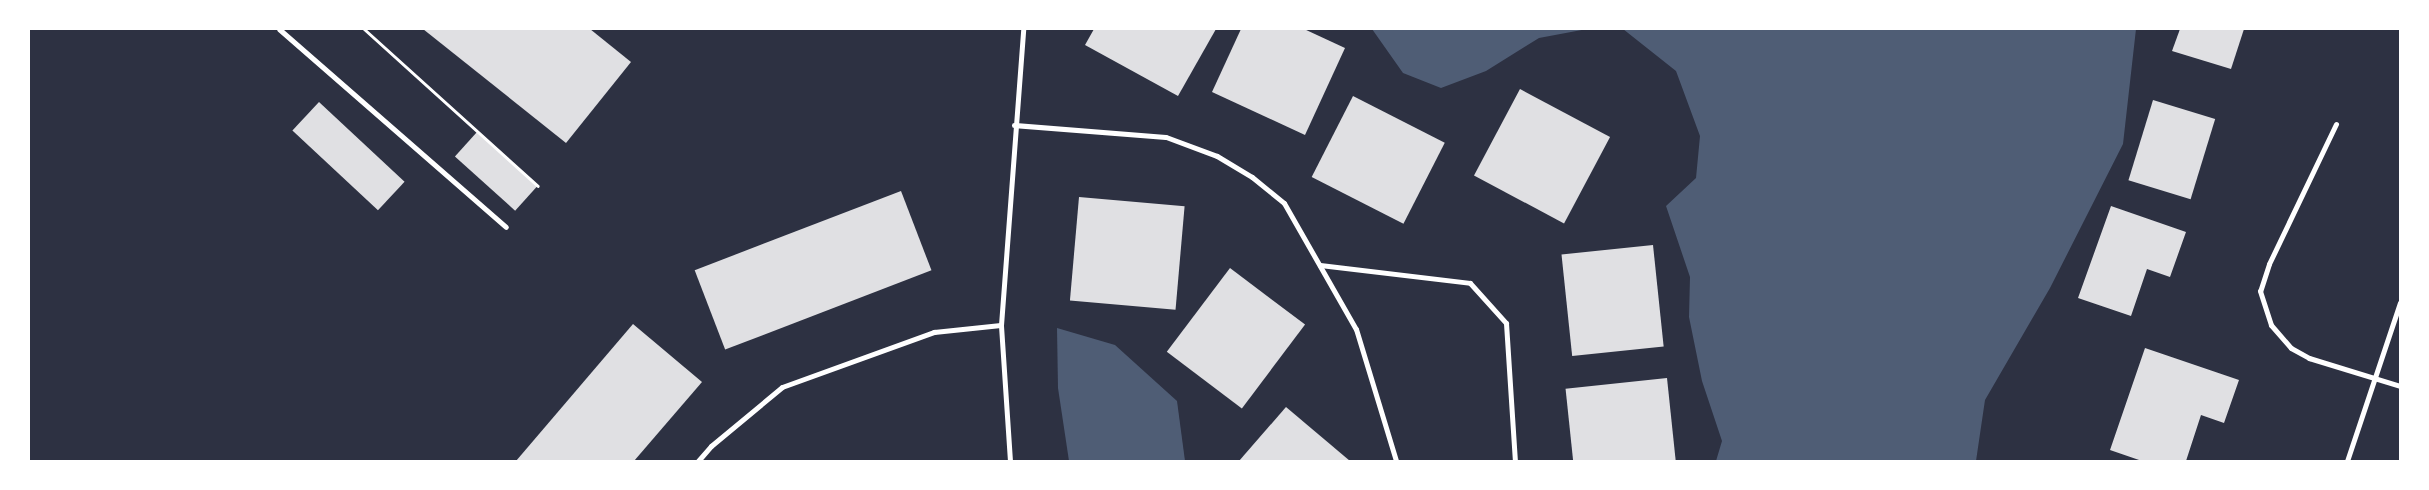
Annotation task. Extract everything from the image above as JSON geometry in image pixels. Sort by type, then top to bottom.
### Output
[{"type":"street","points":[[279,29],[506,227]]},
{"type":"street","points":[[1010,461],[1000,325],[1014,124],[1023,29]]},
{"type":"street","points":[[1014,124],[1166,137],[1217,156],[1252,177],[1284,203],[1356,329],[1396,461]]},
{"type":"street","points":[[2336,124],[2269,264],[2260,291],[2271,325],[2291,348],[2309,358],[2400,386]]},
{"type":"street","points":[[1320,265],[1470,283],[1506,323],[1515,461]]},
{"type":"street","points":[[2347,461],[2373,378],[2400,302]]},
{"type":"street","points":[[698,461],[711,446],[782,387],[934,332],[1000,325]]},
{"type":"path","points":[[364,29],[538,186]]},
{"type":"water","points":[[1372,29],[1587,29],[1539,38],[1486,71],[1441,88],[1403,73]]},
{"type":"water","points":[[1623,29],[2136,29],[2123,144],[2050,288],[1985,400],[1976,461],[1716,461],[1722,441],[1702,381],[1689,317],[1690,277],[1666,206],[1696,178],[1700,136],[1676,71]]},
{"type":"water","points":[[1057,328],[1115,345],[1177,401],[1185,461],[1069,461],[1058,388]]},
{"type":"building","points":[[423,29],[590,29],[631,62],[566,143]]},
{"type":"building","points":[[1094,29],[1216,29],[1178,96],[1085,45]]},
{"type":"building","points":[[1241,29],[1304,29],[1345,48],[1305,135],[1212,92]]},
{"type":"building","points":[[2180,29],[2244,29],[2231,69],[2172,51]]},
{"type":"building","points":[[1520,89],[1610,137],[1564,223],[1474,176]]},
{"type":"building","points":[[1353,96],[1445,143],[1403,224],[1312,177]]},
{"type":"building","points":[[2153,100],[2215,119],[2191,199],[2128,180]]},
{"type":"building","points":[[319,102],[405,182],[378,210],[292,131]]},
{"type":"building","points":[[477,132],[537,186],[515,211],[455,157]]},
{"type":"building","points":[[901,191],[931,270],[725,350],[695,270]]},
{"type":"building","points":[[1079,197],[1185,206],[1176,310],[1070,301]]},
{"type":"building","points":[[2111,206],[2186,232],[2170,277],[2147,269],[2131,316],[2078,298]]},
{"type":"building","points":[[1653,245],[1664,346],[1572,356],[1562,255]]},
{"type":"building","points":[[1230,268],[1305,325],[1242,408],[1167,352]]},
{"type":"building","points":[[633,324],[702,382],[634,461],[516,461]]},
{"type":"building","points":[[2145,348],[2239,380],[2224,423],[2201,415],[2186,461],[2142,461],[2110,450]]},
{"type":"building","points":[[1667,378],[1676,461],[1573,461],[1566,389]]},
{"type":"building","points":[[1286,407],[1350,461],[1239,461]]}]
